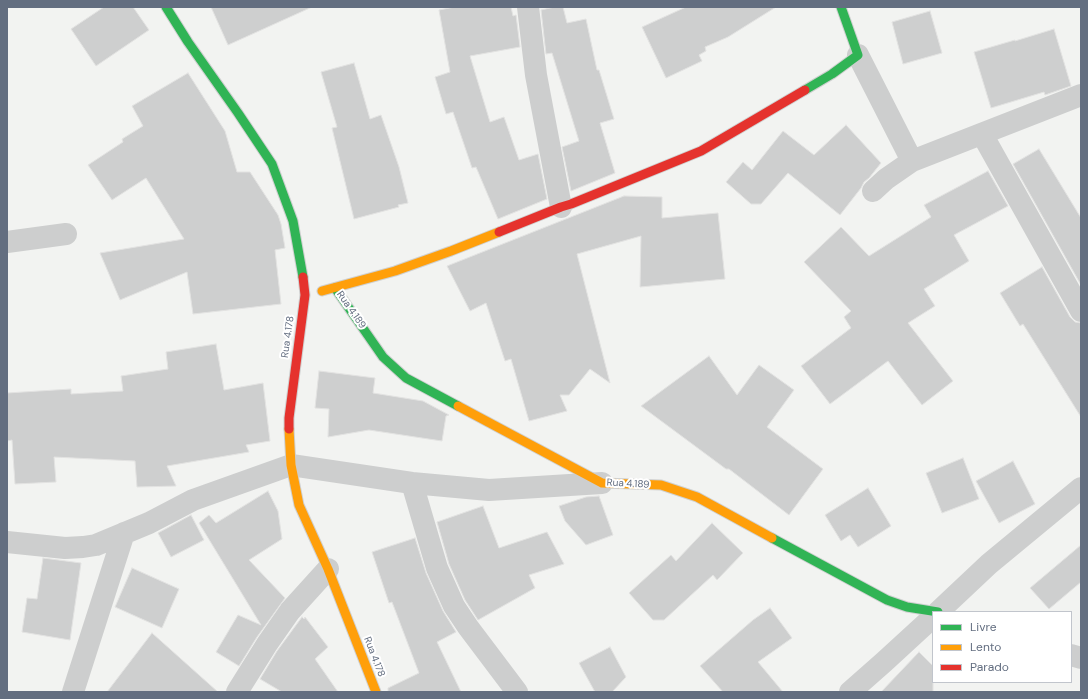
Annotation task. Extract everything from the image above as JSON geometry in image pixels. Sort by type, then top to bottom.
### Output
[{"type":"street","name":"Rua 4.178","points":[[166,7],[188,42],[272,164],[292,221],[300,258],[305,295],[289,418],[291,465],[299,505],[328,569],[376,692]]},
{"type":"street","points":[[528,7],[536,75],[561,207]]},
{"type":"street","points":[[841,7],[858,55],[912,162]]},
{"type":"street","points":[[305,295],[395,271],[437,256],[571,204],[701,151],[832,74],[858,55]]},
{"type":"street","points":[[873,191],[886,178],[912,162],[1081,95]]},
{"type":"street","points":[[982,134],[1081,312]]},
{"type":"street","points":[[7,242],[66,234]]},
{"type":"street","name":"Rua 4.189","points":[[335,288],[383,356],[406,378],[602,483],[661,486],[697,497],[886,600],[907,607],[932,611]]},
{"type":"street","points":[[7,542],[65,548],[96,545],[149,523],[193,500],[291,465],[412,483],[489,490],[602,483]]},
{"type":"street","points":[[412,483],[437,568],[454,606],[509,690]]},
{"type":"street","points":[[939,611],[988,564],[1081,488]]},
{"type":"street","points":[[72,692],[124,533]]},
{"type":"street","points":[[237,692],[290,611],[328,569]]},
{"type":"street","points":[[850,692],[932,618]]},
{"type":"building","points":[[104,7],[133,7],[149,30],[96,66],[71,29]]},
{"type":"building","points":[[211,7],[312,7],[228,45]]},
{"type":"building","points":[[455,7],[511,7],[513,16],[516,15],[520,47],[470,56],[490,122],[504,117],[519,160],[538,154],[547,199],[498,219],[476,167],[472,168],[453,112],[446,114],[435,77],[450,72],[439,10]]},
{"type":"building","points":[[563,7],[567,23],[586,19],[597,70],[599,70],[614,119],[600,123],[615,173],[571,191],[562,147],[579,141],[552,53],[546,54],[541,10]]},
{"type":"building","points":[[686,7],[776,7],[728,37],[705,47],[706,51],[699,55],[702,61],[666,78],[642,27]]},
{"type":"building","points":[[930,11],[942,53],[903,64],[892,22]]},
{"type":"building","points":[[1054,29],[1071,86],[1045,95],[1044,92],[991,108],[974,52]]},
{"type":"building","points":[[354,63],[370,119],[381,115],[399,167],[408,203],[398,205],[399,207],[354,219],[332,128],[337,127],[321,72]]},
{"type":"building","points":[[188,73],[225,131],[237,172],[250,172],[278,215],[285,248],[275,250],[281,304],[193,314],[187,272],[120,300],[100,253],[184,239],[146,178],[112,200],[88,165],[123,142],[122,139],[143,126],[132,106]]},
{"type":"building","points":[[846,125],[881,163],[864,182],[840,215],[788,173],[761,204],[751,204],[726,182],[743,162],[752,170],[783,131],[814,155]]},
{"type":"building","points":[[1039,149],[1081,218],[1081,285],[1013,164]]},
{"type":"building","points":[[988,171],[1008,206],[954,235],[969,261],[924,289],[935,306],[908,323],[953,381],[922,405],[888,361],[830,404],[801,366],[851,328],[844,317],[851,311],[804,262],[841,227],[869,256],[931,217],[924,205]]},
{"type":"building","points":[[624,196],[662,197],[662,218],[718,213],[725,279],[640,287],[641,236],[577,254],[610,383],[590,369],[569,395],[560,395],[567,411],[529,421],[511,359],[505,361],[486,303],[470,311],[447,266]]},
{"type":"building","points":[[1042,267],[1070,317],[1075,322],[1081,323],[1081,417],[1023,324],[1020,326],[1000,293]]},
{"type":"building","points":[[216,344],[224,390],[263,383],[270,441],[246,445],[249,452],[167,466],[176,486],[137,487],[135,461],[54,457],[56,482],[15,484],[12,440],[7,441],[7,393],[71,389],[71,394],[123,391],[121,376],[168,369],[166,352]]},
{"type":"building","points":[[709,356],[737,395],[759,365],[794,390],[767,427],[823,469],[789,515],[729,469],[726,469],[641,406]]},
{"type":"building","points":[[319,371],[375,378],[373,393],[423,401],[449,415],[446,416],[442,441],[369,430],[328,437],[329,409],[315,408]]},
{"type":"building","points":[[963,458],[979,499],[942,513],[926,473]]},
{"type":"building","points":[[1013,461],[1035,504],[999,523],[976,481]]},
{"type":"building","points":[[868,488],[891,526],[858,547],[850,535],[841,541],[825,515]]},
{"type":"building","points":[[268,491],[278,511],[282,539],[249,560],[285,598],[257,637],[239,666],[216,652],[238,615],[261,625],[199,523],[209,515],[216,523]]},
{"type":"building","points":[[599,496],[613,535],[586,545],[565,521],[559,506],[586,497]]},
{"type":"building","points":[[483,506],[499,548],[547,532],[564,564],[529,575],[535,588],[478,620],[465,600],[449,564],[437,522]]},
{"type":"building","points":[[191,515],[204,540],[171,557],[158,533]]},
{"type":"building","points":[[712,523],[743,553],[717,580],[713,575],[664,620],[653,620],[629,593],[671,555],[676,561]]},
{"type":"building","points":[[415,538],[426,573],[443,611],[456,632],[437,642],[461,692],[388,692],[388,688],[419,673],[392,602],[389,603],[372,552]]},
{"type":"building","points":[[1081,545],[1081,582],[1049,609],[1030,588]]},
{"type":"building","points":[[43,558],[81,563],[70,640],[22,632],[27,598],[37,599]]},
{"type":"building","points":[[132,568],[179,589],[162,628],[115,607]]},
{"type":"building","points":[[770,608],[792,638],[758,662],[783,692],[723,692],[700,666],[753,620]]},
{"type":"building","points":[[302,617],[304,619],[305,617],[328,647],[315,659],[338,692],[282,692],[260,679],[277,651]]},
{"type":"building","points":[[152,633],[218,692],[107,692]]},
{"type":"building","points":[[610,647],[626,677],[612,692],[595,692],[579,663]]},
{"type":"building","points":[[919,652],[932,665],[933,692],[881,692]]},
{"type":"traffic: fast","points":[[166,7],[188,42],[272,164],[293,221],[303,277]]},
{"type":"traffic: fast","points":[[805,90],[832,74],[858,55],[841,7]]},
{"type":"traffic: fast","points":[[335,288],[383,357],[406,378],[458,406]]},
{"type":"traffic: fast","points":[[772,538],[887,600],[907,607],[932,611]]},
{"type":"traffic: slow","points":[[322,291],[395,271],[499,232]]},
{"type":"traffic: slow","points":[[458,406],[602,483],[661,485],[697,497],[772,538]]},
{"type":"traffic: slow","points":[[289,429],[291,465],[299,505],[328,569],[376,692]]},
{"type":"traffic: jam","points":[[499,232],[701,151],[805,90]]},
{"type":"traffic: jam","points":[[289,429],[289,418],[305,295],[303,277]]}]
